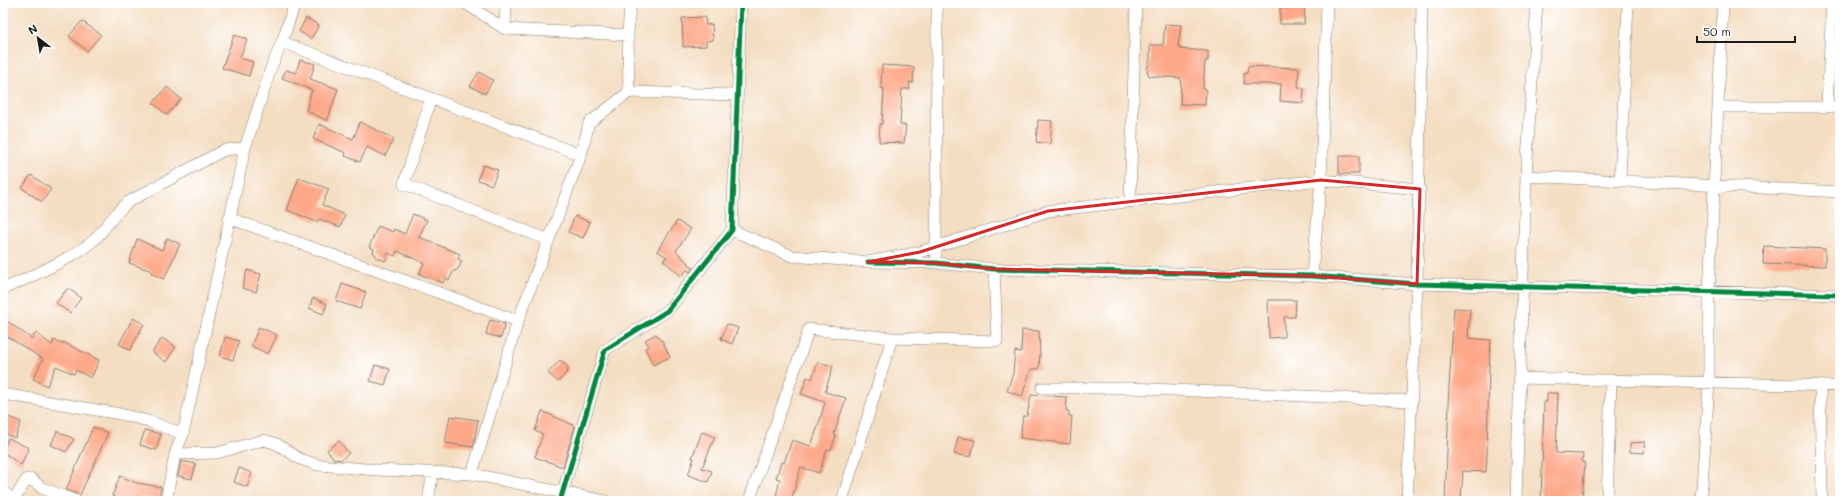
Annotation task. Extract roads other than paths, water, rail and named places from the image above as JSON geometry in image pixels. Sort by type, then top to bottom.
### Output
[{"type":"street","points":[[166,501],[176,454],[183,434],[245,148],[271,68],[282,42],[295,3]]},
{"type":"street","points":[[465,3],[505,29],[628,35]]},
{"type":"street","points":[[505,29],[506,3]]},
{"type":"street","points":[[629,92],[628,35],[630,3]]},
{"type":"street","points":[[562,497],[605,350],[667,311],[732,230],[736,95],[741,3]]},
{"type":"street","points":[[936,263],[937,3]]},
{"type":"street","points":[[1130,202],[1136,3]]},
{"type":"street","points":[[1312,276],[1320,180],[1328,3]]},
{"type":"street","points":[[1407,501],[1420,189],[1422,3]]},
{"type":"street","points":[[1516,501],[1526,176],[1537,3]]},
{"type":"street","points":[[1620,181],[1628,3]]},
{"type":"street","points":[[1702,501],[1709,383],[1709,292],[1723,3]]},
{"type":"street","points":[[1827,107],[1832,3]]},
{"type":"street","points":[[282,42],[581,155]]},
{"type":"street","points":[[472,474],[518,321],[581,155],[589,124],[629,92],[736,95]]},
{"type":"street","points":[[431,98],[404,184],[549,240]]},
{"type":"street","points":[[1718,107],[1840,107]]},
{"type":"street","points":[[3,289],[74,254],[94,239],[115,213],[128,202],[224,150],[245,148]]},
{"type":"street","points":[[1526,176],[1840,192]]},
{"type":"street","points":[[868,262],[936,247],[1048,212],[1320,180],[1420,189]]},
{"type":"street","points":[[229,218],[518,321]]},
{"type":"street","points":[[732,230],[792,256],[868,262],[936,263],[994,269],[1312,276],[1417,284],[1840,295]]},
{"type":"street","points":[[749,501],[809,329],[892,338],[997,341],[994,269]]},
{"type":"street","points":[[842,501],[892,338]]},
{"type":"street","points":[[1520,378],[1840,386]]},
{"type":"street","points":[[1607,501],[1611,380]]},
{"type":"street","points":[[1820,385],[1822,501]]},
{"type":"street","points":[[1042,388],[1130,388],[1412,401]]},
{"type":"street","points":[[3,394],[120,414],[148,421],[183,434]]},
{"type":"street","points":[[176,454],[217,453],[231,451],[264,440],[277,444],[300,459],[318,465],[377,470],[472,474],[562,497],[605,501]]},
{"type":"street","points":[[428,501],[432,472]]},
{"type":"street","points":[[3,492],[14,501],[27,479],[31,479],[42,488],[76,501]]}]
